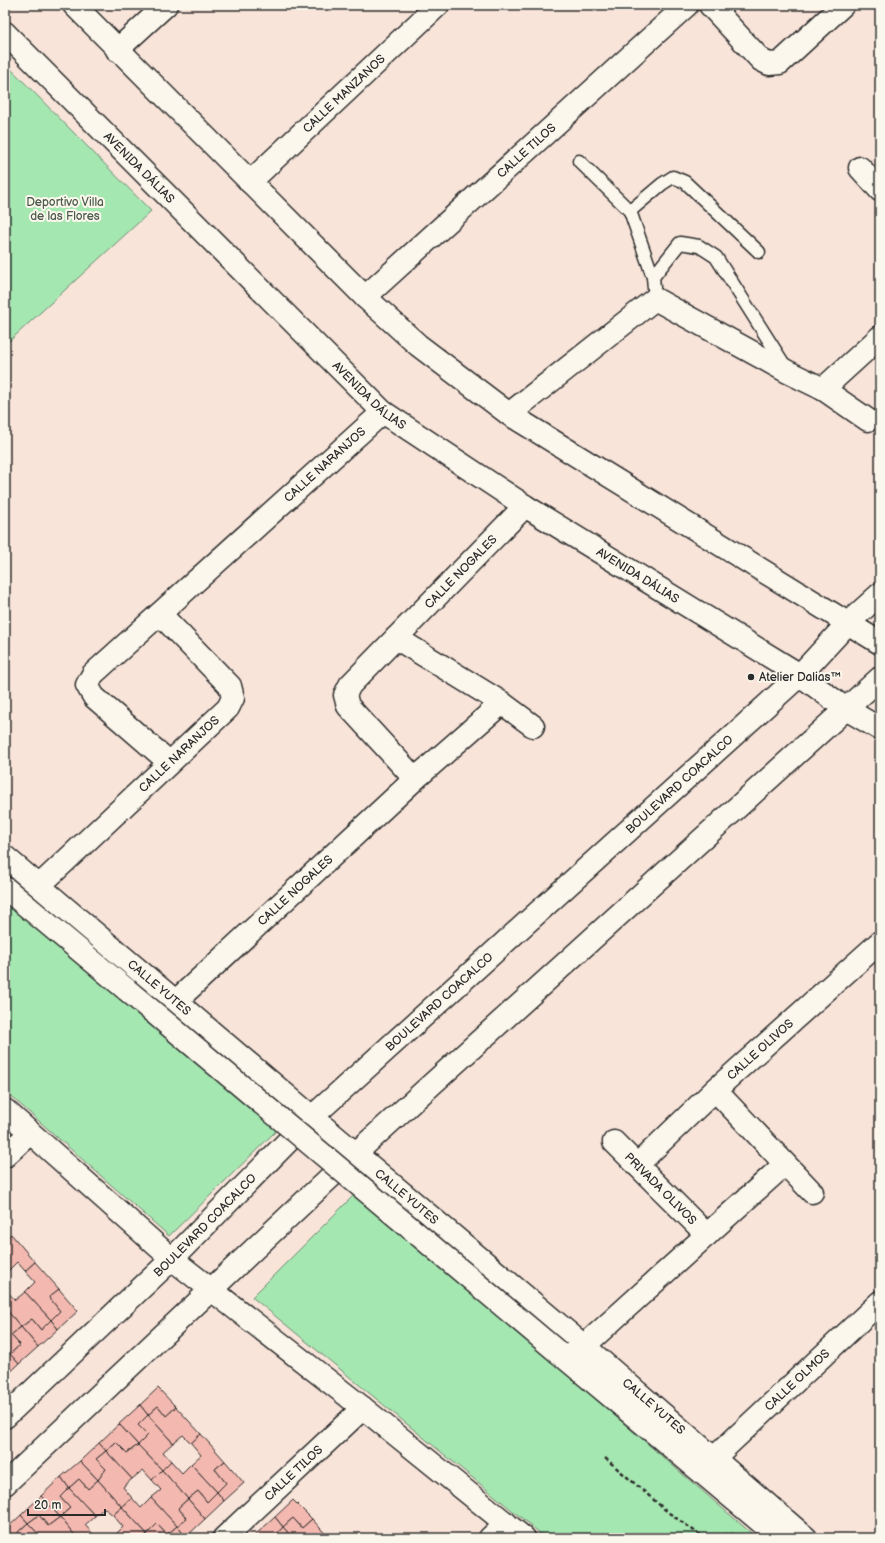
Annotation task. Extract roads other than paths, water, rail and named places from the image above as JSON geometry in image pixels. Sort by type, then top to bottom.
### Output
[{"type":"main road","points":[[74,5],[117,50],[366,297],[418,345],[509,414],[880,643]]},
{"type":"main road","points":[[117,50],[166,5]]},
{"type":"main road","name":"CALLE MANZANOS","points":[[250,182],[438,5]]},
{"type":"main road","name":"CALLE TILOS","points":[[366,297],[687,5]]},
{"type":"main road","points":[[710,5],[761,60],[769,64],[780,63],[834,8]]},
{"type":"main road","name":"AVENIDA DÁLIAS","points":[[5,34],[383,412],[525,506],[800,675],[846,709],[880,729]]},
{"type":"main road","points":[[860,168],[880,190]]},
{"type":"main road","points":[[509,414],[655,299],[788,372],[823,388],[868,420]]},
{"type":"main road","points":[[823,388],[880,337]]},
{"type":"main road","name":"CALLE NARANJOS","points":[[169,762],[94,697],[87,685],[93,674],[383,412]]},
{"type":"main road","name":"CALLE NOGALES","points":[[415,779],[348,706],[345,695],[350,685],[525,506]]},
{"type":"main road","name":"BOULEVARD COACALCO","points":[[5,1417],[172,1258],[312,1117],[800,675],[848,623],[880,594]]},
{"type":"main road","name":"CALLE NARANJOS","points":[[40,885],[228,708],[234,698],[230,686],[160,614]]},
{"type":"main road","points":[[396,638],[502,703],[533,726]]},
{"type":"main road","points":[[5,1484],[356,1153],[880,678]]},
{"type":"main road","name":"CALLE NOGALES","points":[[175,1002],[415,779],[502,703]]},
{"type":"main road","name":"CALLE YUTES","points":[[5,857],[584,1346],[806,1538]]},
{"type":"main road","name":"CALLE YUTES","points":[[5,888],[780,1538]]},
{"type":"main road","name":"CALLE OLIVOS","points":[[812,1192],[716,1090],[880,942]]},
{"type":"main road","points":[[637,1165],[716,1090]]},
{"type":"main road","points":[[5,1110],[172,1258],[363,1408],[524,1538]]},
{"type":"main road","points":[[5,1156],[30,1133]]},
{"type":"main road","name":"PRIVADA OLIVOS","points":[[614,1142],[707,1235]]},
{"type":"main road","points":[[584,1346],[785,1164]]},
{"type":"main road","name":"CALLE OLMOS","points":[[714,1458],[880,1302]]},
{"type":"main road","name":"CALLE TILOS","points":[[224,1538],[363,1408]]},
{"type":"main road","points":[[490,1538],[506,1523]]},
{"type":"lane","points":[[579,161],[630,210],[653,277],[655,299]]},
{"type":"lane","points":[[630,210],[673,177],[685,182],[759,252]]},
{"type":"lane","points":[[653,277],[680,243],[699,246],[716,257],[788,372]]},
{"type":"place","name":"Atelier Dalias™","points":[[751,677]]},
{"type":"park label","name":"Deportivo Villa de las Flores","points":[[65,209]]}]
